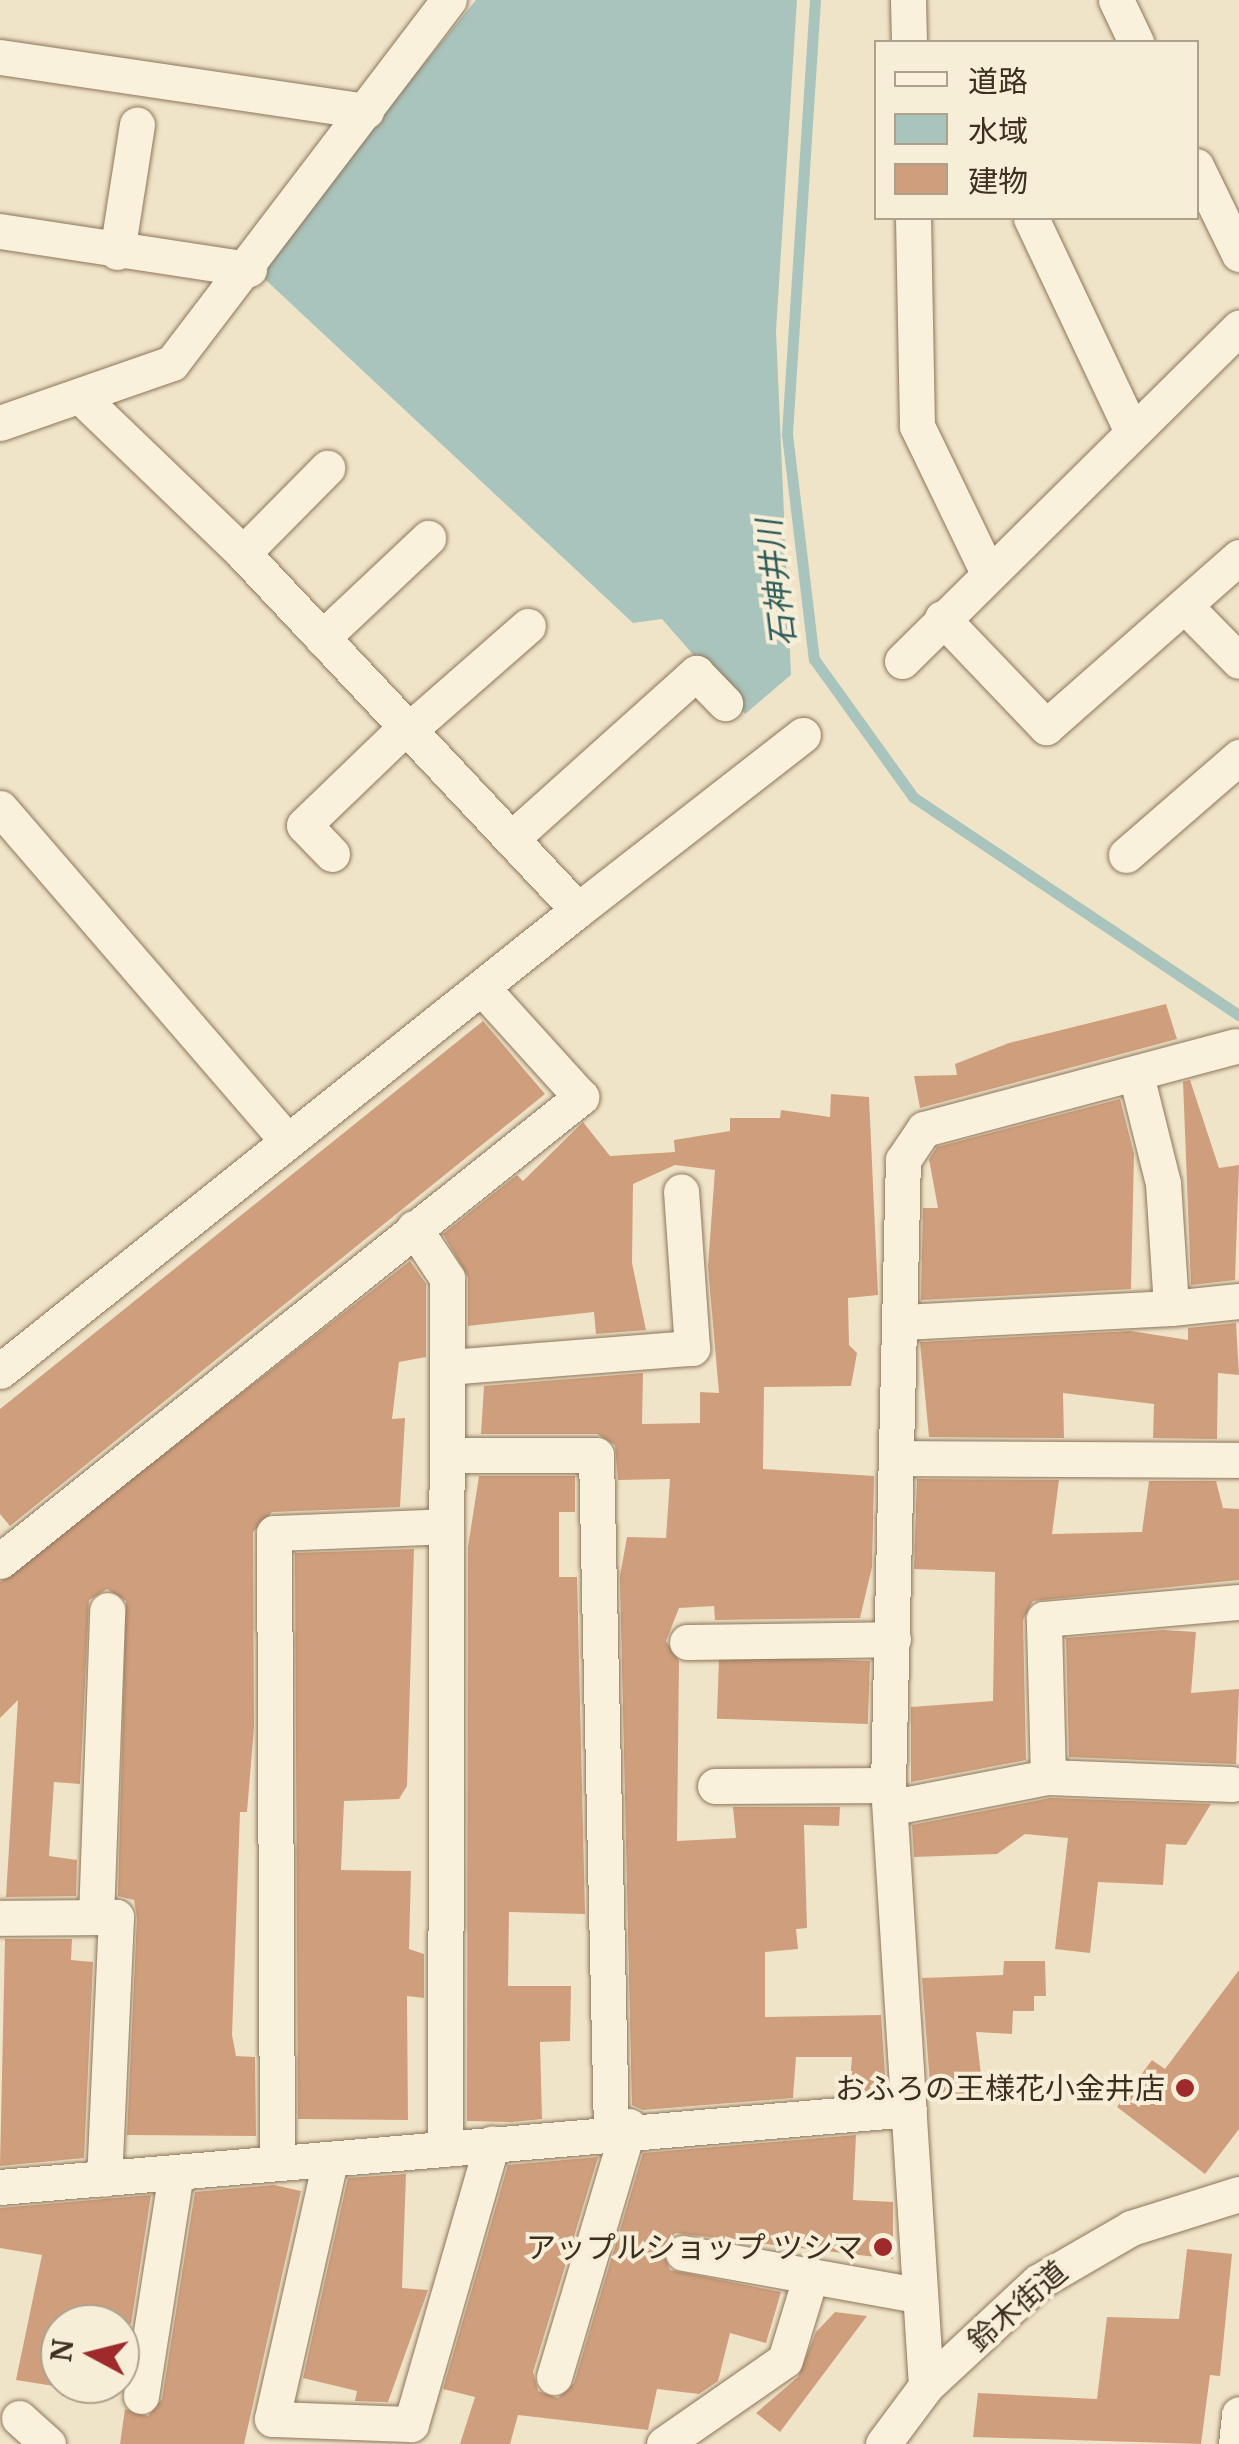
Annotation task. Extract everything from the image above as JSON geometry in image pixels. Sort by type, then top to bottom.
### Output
[{"type":"street","points":[[0,423],[82,398],[172,363],[249,270],[449,0]]},
{"type":"street","points":[[908,0],[909,40]]},
{"type":"street","points":[[1116,0],[1135,40]]},
{"type":"street","points":[[0,57],[366,111]]},
{"type":"street","points":[[117,252],[137,125]]},
{"type":"street","points":[[1199,172],[1239,254]]},
{"type":"street","points":[[913,220],[917,426],[986,569]]},
{"type":"street","points":[[1032,220],[1130,428]]},
{"type":"street","points":[[0,231],[249,270]]},
{"type":"street","points":[[902,661],[986,569],[1239,328]]},
{"type":"street","points":[[82,398],[244,554],[578,910]]},
{"type":"street","points":[[244,554],[327,468]]},
{"type":"street","points":[[322,638],[428,538]]},
{"type":"street","points":[[942,618],[1046,727],[1239,557]]},
{"type":"street","points":[[1186,606],[1239,661]]},
{"type":"street","points":[[332,854],[304,826],[408,729],[528,626]]},
{"type":"street","points":[[511,839],[696,673],[724,703]]},
{"type":"street","points":[[0,1370],[287,1141],[485,991],[578,910],[803,735]]},
{"type":"street","points":[[1126,856],[1239,756]]},
{"type":"street","points":[[0,808],[287,1141]]},
{"type":"street","points":[[0,1561],[580,1097],[485,991]]},
{"type":"street","points":[[926,2386],[916,2295],[891,1796],[903,1322],[903,1160],[924,1129],[1136,1079],[1235,1046]]},
{"type":"street","points":[[1136,1079],[1162,1183],[1171,1308]]},
{"type":"street","points":[[448,1366],[692,1348],[668,1242],[681,1190]]},
{"type":"street","points":[[414,1228],[447,1278],[451,1455],[446,1526],[445,2144]]},
{"type":"street","points":[[903,1322],[1239,1301]]},
{"type":"street","points":[[451,1455],[596,1455],[620,2128],[554,2377]]},
{"type":"street","points":[[897,1458],[1239,1460]]},
{"type":"street","points":[[277,2160],[274,1533],[446,1526]]},
{"type":"street","points":[[1048,1777],[1044,1619],[1239,1602]]},
{"type":"street","points":[[96,1917],[107,1610]]},
{"type":"street","points":[[687,1642],[893,1639]]},
{"type":"street","points":[[716,1786],[891,1796],[1048,1777],[1232,1784]]},
{"type":"street","points":[[0,1918],[116,1917],[104,2179]]},
{"type":"street","points":[[0,2187],[176,2174],[277,2160],[330,2160],[445,2144],[492,2143],[620,2128],[909,2109]]},
{"type":"street","points":[[330,2160],[272,2419],[411,2424],[492,2143]]},
{"type":"street","points":[[141,2396],[176,2174]]},
{"type":"street","name":"鈴木街道","points":[[883,2444],[926,2386],[1083,2250],[1239,2194]]},
{"type":"street","points":[[683,2253],[916,2295]]},
{"type":"street","points":[[664,2444],[785,2360],[810,2278]]},
{"type":"street","points":[[1236,2444],[1239,2414]]},
{"type":"street","points":[[20,2418],[48,2444]]},
{"type":"water","points":[[476,0],[797,0],[776,331],[791,675],[745,714],[662,619],[633,623],[255,270]]},
{"type":"building","points":[[1166,1004],[1177,1039],[920,1108],[914,1076],[957,1075],[955,1064],[1009,1043]]},
{"type":"building","points":[[483,1021],[545,1094],[10,1526],[0,1514],[0,1409]]},
{"type":"building","points":[[1190,1080],[1219,1168],[1239,1165],[1235,1280],[1191,1285],[1183,1082]]},
{"type":"building","points":[[831,1094],[869,1097],[878,1295],[848,1298],[849,1345],[857,1353],[851,1386],[764,1387],[763,1469],[874,1476],[872,1567],[860,1618],[715,1620],[714,1606],[679,1608],[666,1641],[679,1661],[677,1841],[736,1838],[733,1807],[840,1807],[839,1826],[804,1825],[807,1928],[796,1929],[798,1949],[765,1952],[765,2017],[881,2015],[886,2089],[849,2093],[852,2057],[796,2057],[793,2098],[643,2110],[632,2105],[620,1576],[627,1537],[666,1538],[670,1479],[618,1480],[615,1445],[597,1434],[481,1434],[484,1386],[643,1373],[642,1424],[700,1423],[700,1392],[719,1393],[708,1266],[715,1170],[675,1165],[633,1184],[632,1263],[646,1330],[596,1334],[594,1312],[468,1326],[468,1277],[443,1234],[517,1175],[523,1181],[583,1122],[610,1156],[675,1152],[674,1140],[730,1131],[730,1118],[780,1118],[781,1110],[830,1117]]},
{"type":"building","points":[[1120,1099],[1134,1154],[1131,1289],[921,1300],[923,1208],[938,1208],[929,1159],[937,1147]]},
{"type":"building","points":[[410,1261],[426,1284],[426,1357],[399,1362],[392,1419],[405,1418],[400,1507],[272,1512],[253,1532],[254,1727],[247,1812],[240,1812],[232,2035],[236,2056],[255,2057],[256,2136],[127,2135],[137,1918],[134,1900],[118,1896],[126,1601],[107,1589],[89,1600],[80,1784],[54,1782],[49,1856],[77,1860],[76,1896],[6,1897],[18,1700],[0,1718],[0,1582]]},
{"type":"building","points":[[1236,1323],[1239,1375],[1218,1373],[1217,1439],[1153,1438],[1154,1404],[1063,1393],[1064,1438],[929,1437],[920,1342],[1131,1331],[1188,1340],[1188,1328]]},
{"type":"building","points":[[479,1476],[575,1476],[575,1512],[559,1512],[559,1577],[577,1577],[585,1914],[509,1912],[508,1986],[571,1986],[570,2041],[540,2042],[542,2119],[512,2122],[467,2121],[468,1547]]},
{"type":"building","points":[[917,1479],[1059,1480],[1052,1534],[1142,1532],[1149,1481],[1216,1481],[1223,1508],[1239,1509],[1239,1580],[1033,1601],[1023,1620],[1026,1760],[911,1782],[911,1707],[993,1701],[995,1572],[914,1569]]},
{"type":"building","points":[[414,1549],[407,1786],[399,1799],[344,1801],[341,1870],[411,1871],[409,1949],[424,1954],[424,1998],[407,1996],[408,2120],[298,2119],[295,1553]]},
{"type":"building","points":[[1164,1630],[1196,1632],[1191,1693],[1239,1689],[1236,1764],[1069,1757],[1066,1638]]},
{"type":"building","points":[[719,1656],[870,1661],[868,1724],[717,1719]]},
{"type":"building","points":[[1050,1798],[1211,1804],[1186,1845],[1166,1844],[1163,1885],[1098,1882],[1090,1953],[1055,1949],[1068,1838],[1025,1834],[997,1854],[914,1857],[912,1825]]},
{"type":"building","points":[[5,1939],[72,1939],[71,1960],[93,1962],[84,2158],[0,2166]]},
{"type":"building","points":[[1004,1961],[1045,1961],[1046,1996],[1034,1996],[1034,2011],[1013,2011],[1012,2034],[976,2032],[983,2092],[931,2097],[922,1978],[1003,1975]]},
{"type":"building","name":"おふろの王様花小金井店","points":[[1239,1970],[1239,2129],[1205,2174],[1117,2107],[1152,2060],[1165,2069]]},
{"type":"building","points":[[856,2135],[853,2200],[893,2202],[893,2259],[675,2233],[662,2250],[670,2270],[781,2292],[766,2343],[730,2333],[718,2381],[699,2394],[657,2389],[648,2430],[518,2415],[510,2444],[460,2444],[475,2397],[443,2389],[508,2165],[598,2157],[533,2372],[538,2391],[558,2398],[574,2383],[643,2153]]},
{"type":"building","points":[[406,2174],[402,2288],[428,2290],[388,2402],[355,2401],[357,2391],[303,2378],[348,2178]]},
{"type":"building","points":[[274,2185],[301,2191],[244,2444],[120,2444],[125,2409],[148,2416],[162,2399],[195,2192]]},
{"type":"building","points":[[151,2195],[134,2304],[40,2304],[40,2384],[16,2380],[42,2255],[0,2248],[0,2208]]},
{"type":"building","points":[[1187,2249],[1232,2254],[1220,2376],[1210,2375],[1201,2444],[973,2437],[978,2393],[1097,2399],[1107,2317],[1179,2319]]},
{"type":"building","points":[[835,2312],[867,2316],[780,2432],[756,2413],[798,2377],[816,2332]]},
{"type":"waterway","name":"石神井川","points":[[815,0],[787,434],[814,659],[913,797],[1239,1015]]},
{"type":"place","name":"おふろの王様花小金井店","points":[[1185,2088]]},
{"type":"place","name":"アップルショップ ツシマ","points":[[883,2247]]}]
